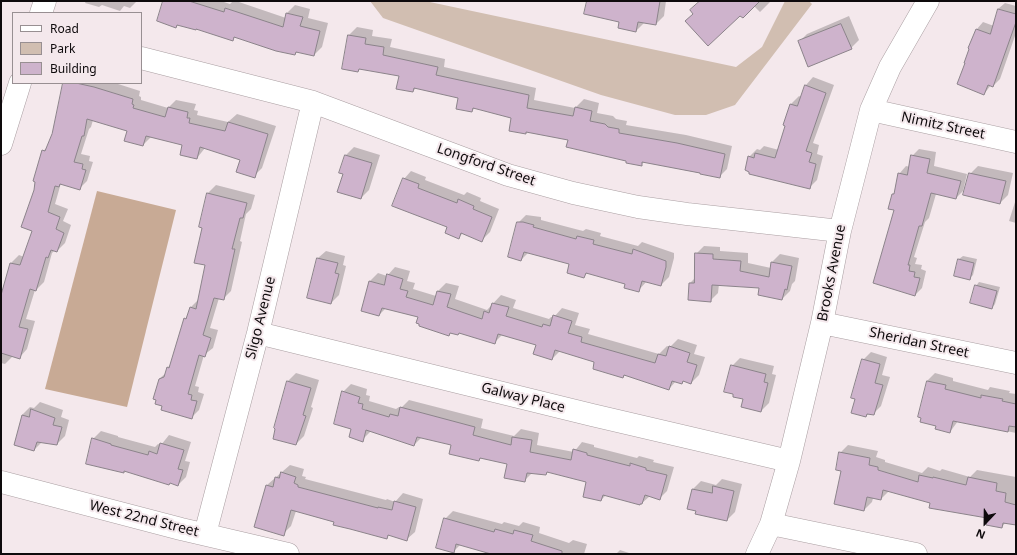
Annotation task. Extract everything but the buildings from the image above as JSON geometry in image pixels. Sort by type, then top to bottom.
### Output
[{"type":"street","points":[[41,12],[45,1]]},
{"type":"street","name":"Brooks Avenue","points":[[757,554],[771,524],[788,461],[822,323],[840,231],[871,110],[890,67],[928,1]]},
{"type":"street","name":"Longford Street","points":[[142,58],[313,102],[508,175],[573,193],[638,207],[687,214],[840,231]]},
{"type":"street","points":[[1,144],[20,84]]},
{"type":"street","name":"Sligo Avenue","points":[[205,534],[258,333],[313,102]]},
{"type":"street","name":"Nimitz Street","points":[[871,110],[1016,142]]},
{"type":"street","name":"Sheridan Street","points":[[822,323],[1016,363]]},
{"type":"street","name":"Galway Place","points":[[258,333],[592,416],[788,461]]},
{"type":"street","name":"West 22nd Street","points":[[1,482],[288,554]]},
{"type":"street","points":[[771,524],[916,554]]},
{"type":"green space","points":[[370,1],[425,1],[736,67],[762,47],[785,1],[809,1],[812,4],[735,105],[706,115],[675,115],[601,95],[383,18]]},
{"type":"shaded area","points":[[97,191],[176,210],[127,407],[45,389]]}]
